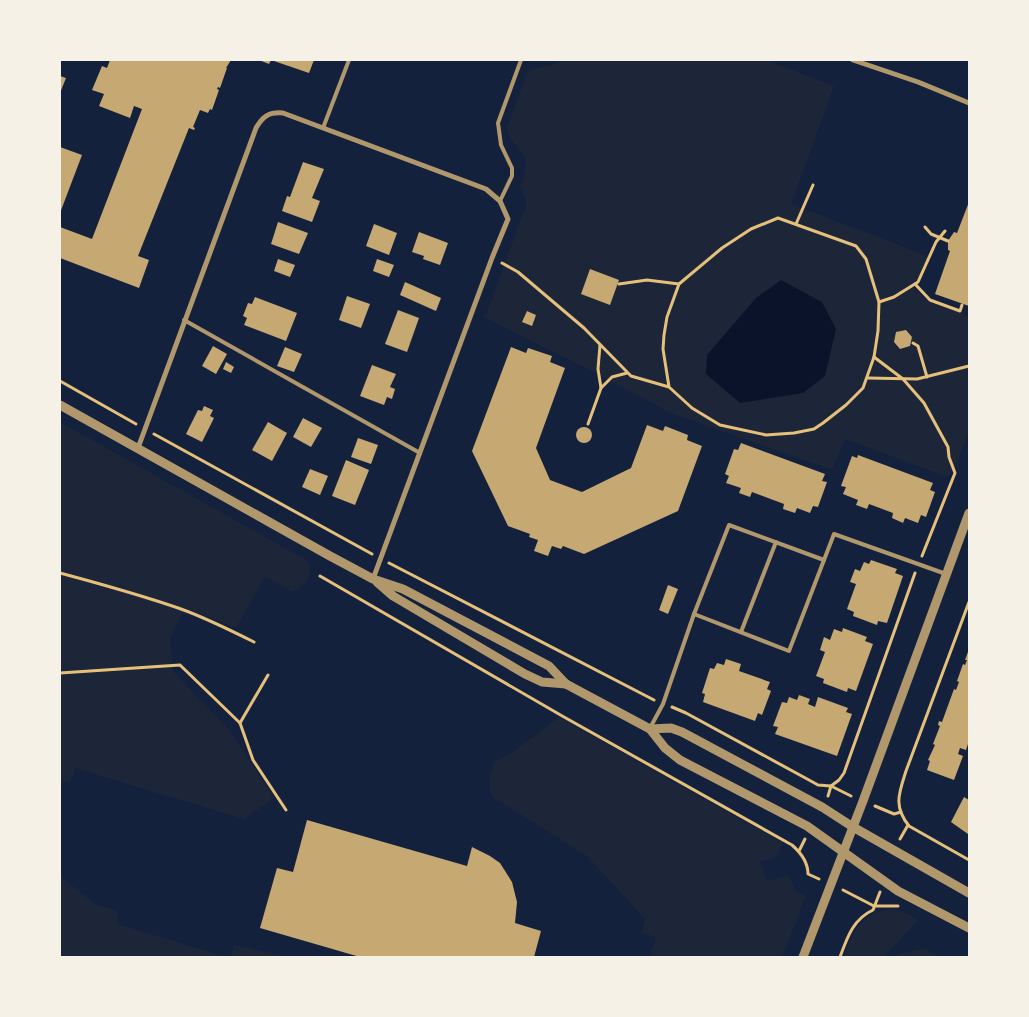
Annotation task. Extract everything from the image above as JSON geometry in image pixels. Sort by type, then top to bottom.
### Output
[{"type":"street","points":[[852,60],[918,82],[969,103]]},
{"type":"street","points":[[138,448],[256,128],[267,115],[283,113],[486,190],[500,200],[508,219],[373,579]]},
{"type":"street","points":[[60,406],[373,579],[403,589],[549,666],[566,684],[650,729],[665,748],[680,760],[807,826],[898,891],[969,928]]},
{"type":"street","points":[[803,957],[844,852],[946,574],[967,526],[969,513]]},
{"type":"street","points":[[373,579],[393,596],[525,674],[542,682],[566,684]]},
{"type":"street","points":[[650,729],[671,728],[682,732],[822,807],[969,893]]},
{"type":"lane","points":[[323,128],[349,60]]},
{"type":"lane","points":[[500,200],[512,176],[512,168],[501,145],[498,123],[521,60]]},
{"type":"lane","points":[[184,320],[420,453]]},
{"type":"lane","points":[[650,729],[663,704],[694,614],[729,525],[824,560]]},
{"type":"lane","points":[[694,614],[790,650],[834,534],[946,574]]},
{"type":"lane","points":[[742,632],[776,542]]},
{"type":"path","points":[[796,224],[813,185]]},
{"type":"path","points":[[492,258],[518,272],[584,328],[628,373],[640,379],[669,387],[692,408],[720,425],[766,435],[814,429],[846,406],[863,388],[874,357],[878,331],[879,302],[866,259],[856,246],[778,218],[751,229],[722,248],[679,284],[667,317],[664,335],[663,349],[669,387]]},
{"type":"path","points":[[925,227],[931,234],[948,241]]},
{"type":"path","points":[[879,302],[894,296],[918,282],[936,242],[945,231]]},
{"type":"path","points":[[619,284],[647,280],[679,284]]},
{"type":"path","points":[[915,284],[930,300],[960,311],[962,305]]},
{"type":"path","points":[[913,343],[918,346],[927,377]]},
{"type":"path","points":[[600,345],[598,369],[601,388]]},
{"type":"path","points":[[828,795],[831,786],[844,773],[919,564],[955,473],[948,447],[924,403],[903,379],[874,357]]},
{"type":"path","points":[[868,378],[917,379],[969,366]]},
{"type":"path","points":[[588,424],[601,388],[612,377],[628,373]]},
{"type":"path","points":[[60,381],[126,418]]},
{"type":"path","points":[[164,439],[364,550]]},
{"type":"path","points":[[396,566],[652,699]]},
{"type":"path","points":[[60,573],[181,610],[216,623],[254,642]]},
{"type":"path","points":[[320,576],[564,717],[792,844],[799,851],[807,866],[808,874],[812,876]]},
{"type":"path","points":[[969,602],[898,794],[901,812],[908,825],[969,860]]},
{"type":"path","points":[[60,673],[180,665],[240,723],[253,760],[286,810]]},
{"type":"path","points":[[240,723],[268,675]]},
{"type":"path","points":[[673,708],[686,713],[813,783],[831,786],[837,791]]},
{"type":"path","points":[[894,814],[901,812]]},
{"type":"path","points":[[903,830],[908,825]]},
{"type":"path","points":[[799,851],[804,842]]},
{"type":"path","points":[[840,957],[850,931],[861,917],[873,910],[874,906]]},
{"type":"shaded area","points":[[563,60],[766,60],[834,86],[791,204],[928,256],[918,280],[911,284],[923,298],[930,302],[969,316],[969,430],[956,465],[948,477],[845,439],[832,470],[673,414],[485,318],[526,205],[526,199],[521,187],[526,163],[521,151],[509,137],[507,128],[527,73],[536,68]]},
{"type":"shaded area","points":[[781,280],[822,302],[836,329],[825,376],[803,393],[740,403],[706,374],[707,355],[756,298]]},
{"type":"shaded area","points":[[60,422],[308,561],[310,570],[308,579],[301,587],[292,591],[265,576],[236,628],[185,608],[170,637],[173,671],[231,732],[274,798],[244,819],[75,768],[70,783],[60,780]]},
{"type":"shaded area","points":[[559,717],[783,843],[776,857],[760,862],[767,881],[788,875],[796,891],[806,896],[782,957],[650,957],[656,937],[642,933],[645,919],[587,856],[493,797],[489,785],[494,762],[513,752]]},
{"type":"shaded area","points":[[60,876],[95,904],[118,911],[117,924],[227,957],[60,957]]},
{"type":"shaded area","points":[[890,909],[902,911],[918,920],[884,957],[844,957],[859,925],[871,915]]},
{"type":"shaded area","points":[[234,945],[289,957],[231,957]]},
{"type":"shaded area","points":[[924,948],[939,957],[897,957],[899,954]]},
{"type":"building","points":[[110,60],[231,60],[226,68],[220,88],[218,87],[217,89],[219,90],[212,110],[210,109],[208,113],[200,110],[193,127],[195,128],[194,130],[189,128],[138,256],[149,260],[139,288],[60,258],[60,227],[92,239],[142,109],[134,106],[130,118],[99,106],[104,94],[92,90],[102,66],[107,68]]},
{"type":"building","points":[[259,60],[271,60],[269,64]]},
{"type":"building","points":[[271,60],[314,60],[309,73]]},
{"type":"building","points":[[60,76],[66,78],[60,93]]},
{"type":"building","points":[[60,147],[82,155],[60,213]]},
{"type":"building","points":[[303,162],[324,169],[312,198],[320,201],[312,222],[282,211],[287,196],[290,197]]},
{"type":"building","points":[[969,202],[969,306],[935,294],[950,251],[948,250],[948,241],[954,232],[957,233]]},
{"type":"building","points":[[278,222],[308,233],[299,254],[271,244]]},
{"type":"building","points":[[374,224],[397,233],[389,255],[366,246]]},
{"type":"building","points":[[419,232],[448,243],[440,265],[423,259],[424,256],[412,252]]},
{"type":"building","points":[[278,259],[295,265],[290,277],[274,271]]},
{"type":"building","points":[[377,259],[394,265],[389,277],[373,271]]},
{"type":"building","points":[[590,269],[619,280],[610,305],[581,294]]},
{"type":"building","points":[[405,282],[441,298],[436,311],[400,295]]},
{"type":"building","points":[[347,296],[370,304],[361,328],[339,320]]},
{"type":"building","points":[[255,297],[297,313],[286,341],[244,325],[247,318],[243,316],[248,303],[252,304]]},
{"type":"building","points":[[398,310],[419,318],[407,352],[385,344]]},
{"type":"building","points":[[527,311],[536,315],[532,326],[522,322]]},
{"type":"building","points":[[906,330],[912,337],[910,346],[900,349],[894,342],[896,332]]},
{"type":"building","points":[[213,346],[227,354],[216,374],[202,366]]},
{"type":"building","points":[[285,347],[302,354],[294,372],[277,366]]},
{"type":"building","points":[[511,347],[526,353],[528,348],[552,356],[550,362],[565,368],[536,448],[550,480],[582,492],[631,468],[647,425],[663,431],[665,426],[688,435],[687,440],[702,446],[678,511],[584,554],[563,546],[561,549],[552,546],[548,556],[534,551],[538,540],[529,537],[530,534],[508,526],[472,451]]},
{"type":"building","points":[[226,362],[234,367],[231,373],[223,369]]},
{"type":"building","points":[[372,365],[396,374],[390,387],[395,389],[392,399],[387,397],[384,405],[360,396]]},
{"type":"building","points":[[204,406],[213,410],[210,416],[214,418],[202,442],[186,434],[198,410],[202,411]]},
{"type":"building","points":[[303,418],[322,428],[311,447],[293,437]]},
{"type":"building","points":[[268,422],[287,433],[272,461],[252,450]]},
{"type":"building","points":[[584,427],[590,429],[592,435],[590,441],[584,443],[578,441],[576,435],[578,429]]},
{"type":"building","points":[[358,438],[378,445],[371,464],[351,457]]},
{"type":"building","points":[[741,443],[825,474],[822,481],[827,482],[818,507],[813,506],[810,513],[797,508],[795,513],[783,509],[784,504],[752,492],[750,497],[739,493],[741,488],[726,483],[729,476],[725,474],[734,449],[738,450]]},
{"type":"building","points":[[858,455],[933,483],[930,490],[935,492],[926,517],[921,515],[918,523],[905,518],[903,523],[892,518],[893,513],[869,504],[867,509],[856,505],[858,500],[843,494],[846,487],[841,486],[852,456],[857,458]]},
{"type":"building","points":[[346,460],[369,470],[355,505],[332,496]]},
{"type":"building","points":[[310,469],[328,476],[320,495],[302,487]]},
{"type":"building","points":[[871,560],[897,569],[895,573],[903,576],[887,623],[878,621],[877,625],[853,616],[854,612],[847,609],[856,584],[850,582],[855,569],[860,571],[864,562],[869,564]]},
{"type":"building","points":[[668,585],[678,589],[668,614],[659,610]]},
{"type":"building","points":[[843,628],[867,637],[865,641],[873,644],[856,691],[848,688],[847,692],[823,683],[824,679],[816,676],[825,652],[820,650],[824,637],[830,640],[834,629],[842,632]]},
{"type":"building","points":[[969,649],[969,741],[966,750],[960,748],[958,754],[963,756],[954,780],[927,770],[930,761],[928,760],[935,745],[933,744],[940,726],[938,725],[939,721],[942,722],[954,689],[956,690],[959,682],[957,681],[963,664],[965,665],[967,660],[965,660]]},
{"type":"building","points":[[726,659],[741,664],[739,671],[770,682],[767,689],[771,691],[762,715],[758,713],[755,721],[703,702],[705,694],[702,693],[710,668],[714,669],[717,663],[724,665]]},
{"type":"building","points":[[799,695],[810,699],[808,704],[815,707],[818,697],[848,708],[846,712],[852,714],[837,756],[775,734],[778,727],[773,726],[782,702],[787,703],[789,697],[797,700]]},
{"type":"building","points":[[964,797],[969,800],[968,834],[951,822]]},
{"type":"building","points":[[307,820],[467,866],[472,847],[490,856],[500,863],[512,882],[517,902],[515,923],[541,931],[534,957],[360,957],[260,928],[277,868],[293,872]]}]
